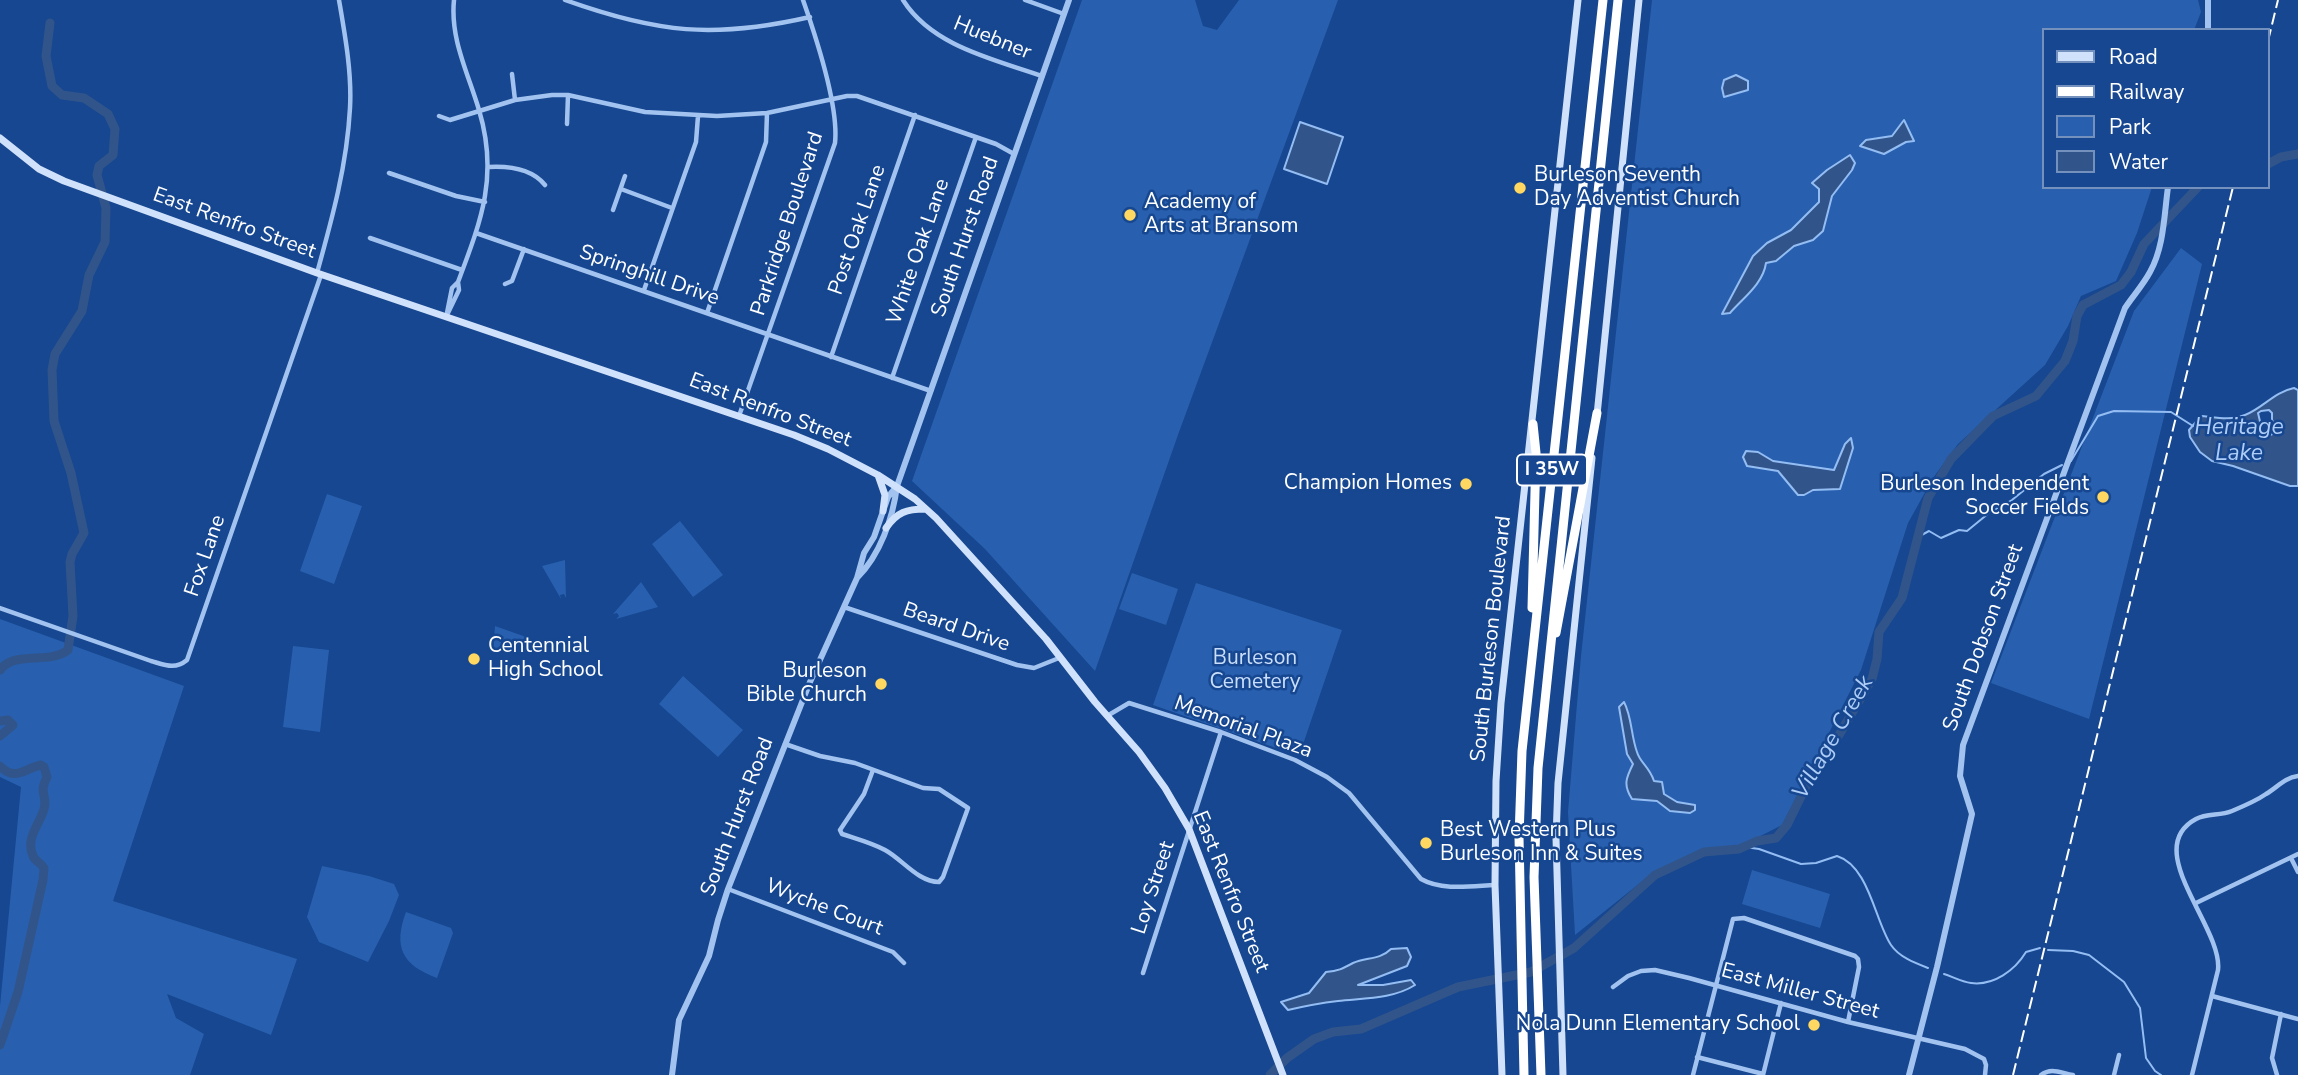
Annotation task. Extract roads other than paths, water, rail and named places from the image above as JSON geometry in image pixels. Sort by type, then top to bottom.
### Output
[{"type":"highway","name":"I 35W","points":[[1524,1075],[1520,941],[1520,788],[1530,672],[1603,0]]},
{"type":"highway","name":"I 35W","points":[[1541,1075],[1536,935],[1536,802],[1546,679],[1618,0]]},
{"type":"highway","points":[[1546,679],[1597,413]]},
{"type":"highway","points":[[1530,672],[1536,453],[1533,424]]},
{"type":"main road","name":"South Burleson Boulevard","points":[[1502,1075],[1495,885],[1496,781],[1501,713],[1578,0]]},
{"type":"main road","points":[[1563,1075],[1556,838],[1558,783],[1639,0]]},
{"type":"main road","name":"East Renfro Street","points":[[0,138],[39,169],[88,190],[319,274],[739,416],[828,449],[897,486],[925,509],[980,565],[1046,639],[1139,752],[1165,788],[1189,829],[1283,1075]]},
{"type":"main road","points":[[877,475],[885,495],[883,511]]},
{"type":"main road","points":[[886,528],[901,512],[925,509]]},
{"type":"street","name":"Fox Lane","points":[[0,608],[173,667],[178,667],[187,660],[319,274],[341,188],[351,108],[339,0]]},
{"type":"street","points":[[446,317],[452,288],[458,282],[485,202],[489,167],[480,112],[458,52],[454,0]]},
{"type":"street","points":[[565,0],[635,23],[673,29],[705,31],[765,27],[810,17]]},
{"type":"street","points":[[589,9],[594,0]]},
{"type":"street","name":"Parkridge Boulevard","points":[[739,416],[835,143],[837,127],[831,99],[810,17],[803,0]]},
{"type":"street","name":"Huebner","points":[[903,0],[927,29],[952,43],[1042,76]]},
{"type":"street","points":[[1025,0],[1064,14]]},
{"type":"street","name":"South Hurst Road","points":[[857,578],[876,552],[886,528],[895,502],[897,486],[1069,0]]},
{"type":"street","points":[[2208,0],[2208,28]]},
{"type":"street","points":[[512,74],[515,100]]},
{"type":"street","points":[[439,116],[450,120],[515,100],[552,94],[645,112],[698,116],[767,113],[857,96],[976,137],[1014,154]]},
{"type":"street","points":[[567,124],[568,95]]},
{"type":"street","points":[[706,313],[766,142],[767,113]]},
{"type":"street","name":"Post Oak Lane","points":[[831,356],[915,115]]},
{"type":"street","points":[[644,290],[696,142],[698,116]]},
{"type":"street","name":"White Oak Lane","points":[[892,378],[976,137]]},
{"type":"street","points":[[489,167],[503,166],[523,171],[539,177],[545,185]]},
{"type":"street","points":[[390,173],[456,196],[485,202]]},
{"type":"street","points":[[613,209],[625,176]]},
{"type":"street","points":[[621,189],[672,208]]},
{"type":"street","name":"South Dobson Street","points":[[1909,1075],[1972,814],[1960,776],[1963,745],[2126,308],[2152,268],[2162,234],[2168,189]]},
{"type":"street","name":"Springhill Drive","points":[[476,233],[931,391]]},
{"type":"street","points":[[370,238],[462,270]]},
{"type":"street","points":[[506,284],[512,281],[524,249]]},
{"type":"street","name":"South Hurst Road","points":[[672,1075],[679,1020],[709,956],[728,889],[785,744],[857,578],[864,553],[874,537],[888,497],[897,486]]},
{"type":"street","name":"Beard Drive","points":[[844,607],[1017,665],[1034,668],[1059,658]]},
{"type":"street","name":"Memorial Plaza","points":[[1107,716],[1129,703],[1221,732],[1295,760],[1327,777],[1349,793],[1415,874],[1427,883],[1445,886],[1495,885]]},
{"type":"street","name":"Loy Street","points":[[1143,973],[1221,732]]},
{"type":"street","points":[[785,744],[873,770],[923,788],[939,789],[968,808],[939,882],[932,882],[921,876],[887,851],[842,834],[840,830],[843,823],[864,793],[873,770]]},
{"type":"street","points":[[2192,1075],[2212,996],[2218,959],[2177,864],[2177,841],[2184,829],[2205,816],[2230,812],[2263,797],[2285,779],[2298,776]]},
{"type":"street","points":[[2196,903],[2298,854]]},
{"type":"street","points":[[2291,858],[2298,872]]},
{"type":"street","name":"Wyche Court","points":[[728,889],[893,952],[904,963]]},
{"type":"street","points":[[1693,1075],[1732,919],[1744,918],[1858,958],[1859,967],[1847,1022]]},
{"type":"street","name":"East Miller Street","points":[[1613,987],[1628,976],[1655,970],[1847,1022],[1965,1049],[1981,1056],[1986,1065],[1985,1075]]},
{"type":"street","points":[[2212,996],[2298,1018]]},
{"type":"street","points":[[1698,1057],[1763,1075],[1781,1003]]},
{"type":"street","points":[[2277,1075],[2272,1058],[2281,1014]]},
{"type":"street","points":[[2114,1075],[2119,1055]]},
{"type":"street","points":[[2041,1075],[2056,1070],[2073,1075]]},
{"type":"water","points":[[1736,75],[1748,81],[1748,90],[1724,97],[1724,80]]},
{"type":"water","points":[[1904,120],[1914,141],[1906,142],[1884,154],[1860,146],[1866,140],[1892,136]]},
{"type":"water","points":[[1300,122],[1343,137],[1327,184],[1284,169]]},
{"type":"water","points":[[1850,155],[1855,163],[1832,196],[1823,231],[1813,240],[1794,246],[1776,261],[1766,263],[1761,278],[1752,290],[1730,313],[1722,314],[1753,256],[1767,243],[1791,230],[1819,202],[1819,189],[1812,183]]},
{"type":"water","name":"Heritage Lake","points":[[2287,390],[2298,390],[2298,486],[2290,486],[2212,461],[2200,452],[2190,437],[2189,430],[2201,416],[2240,417]],"holes":[[[2269,410],[2272,420],[2279,431],[2268,436],[2263,434],[2258,413]]]},
{"type":"water","points":[[1851,438],[1853,448],[1840,489],[1813,490],[1798,495],[1778,471],[1747,466],[1743,457],[1746,451],[1758,452],[1773,461],[1834,470],[1845,444]]},
{"type":"water","points":[[1624,702],[1638,756],[1654,781],[1662,782],[1664,794],[1677,802],[1695,805],[1695,810],[1690,813],[1670,811],[1657,801],[1632,799],[1626,782],[1633,764],[1627,754],[1619,707]]},
{"type":"water","points":[[1407,948],[1411,957],[1407,966],[1358,985],[1383,985],[1411,980],[1415,985],[1406,990],[1378,997],[1288,1010],[1281,1002],[1309,993],[1326,972],[1378,957],[1391,949]]},
{"type":"waterway","points":[[0,670],[14,661],[51,657],[68,650],[73,616],[70,562],[84,533],[71,473],[54,421],[52,370],[55,354],[82,311],[89,275],[105,242],[106,208],[97,175],[99,166],[113,155],[115,129],[108,114],[84,98],[62,95],[52,86],[46,56],[50,23]]},
{"type":"waterway","name":"Village Creek","points":[[2270,163],[2281,157],[2298,154]]},
{"type":"waterway","name":"Village Creek","points":[[1270,1075],[1287,1058],[1314,1039],[1333,1032],[1361,1029],[1458,987],[1531,972],[1574,948],[1655,875],[1704,852],[1739,849],[1757,841],[1776,838],[1787,825],[1818,762],[1839,735],[1872,679],[1879,632],[1902,598],[1928,498],[1951,459],[1993,416],[2036,396],[2065,361],[2073,341],[2077,316],[2083,305],[2121,285],[2131,272],[2144,244],[2196,189]]},
{"type":"waterway","points":[[2071,461],[2098,416],[2114,411],[2171,412],[2193,426]]},
{"type":"waterway","points":[[1918,537],[1929,531],[1941,538],[1959,530],[1967,531],[2044,474],[2062,465]]},
{"type":"waterway","points":[[0,721],[8,720],[13,725],[0,736]]},
{"type":"waterway","points":[[0,766],[15,774],[41,765],[47,777],[43,787],[44,809],[31,843],[34,858],[44,868],[43,880],[18,992],[0,1045]]},
{"type":"waterway","points":[[1745,847],[1759,849],[1801,864],[1816,863],[1837,856],[1848,862],[1864,882],[1885,935],[1894,949],[1928,968]]},
{"type":"waterway","points":[[1944,974],[1968,982],[1988,982],[2010,971],[2026,952],[2040,948]]},
{"type":"waterway","points":[[2048,950],[2089,955],[2124,982],[2140,1008],[2146,1058],[2161,1075]]},
{"type":"railway","points":[[2270,33],[2278,0]]},
{"type":"railway","points":[[2013,1075],[2233,189]]},
{"type":"place","name":"Burleson Seventh Day Adventist Church","points":[[1520,188]]},
{"type":"place","name":"Academy of Arts at Bransom","points":[[1130,215]]},
{"type":"place","name":"Champion Homes","points":[[1466,484]]},
{"type":"place","name":"Burleson Independent Soccer Fields","points":[[2103,497]]},
{"type":"place","name":"Centennial High School","points":[[474,659]]},
{"type":"place","name":"Burleson Bible Church","points":[[881,684]]},
{"type":"place","name":"Best Western Plus Burleson Inn & Suites","points":[[1426,843]]},
{"type":"place","name":"Nola Dunn Elementary School","points":[[1814,1025]]},
{"type":"park label","name":"Burleson Cemetery","points":[[1255,671]]}]
